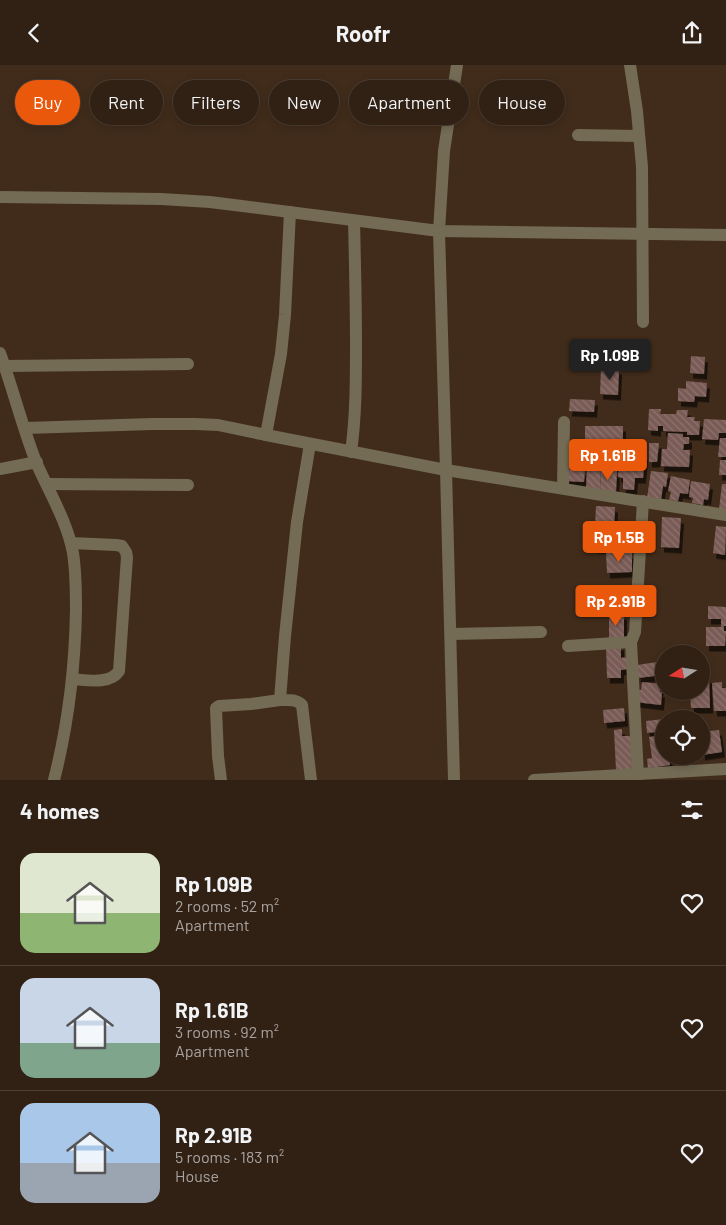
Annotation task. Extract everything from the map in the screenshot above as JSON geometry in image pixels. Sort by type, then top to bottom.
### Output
[{"type":"street","points":[[454,780],[439,231],[444,151],[457,65]]},
{"type":"street","points":[[630,65],[637,111],[642,167],[643,322]]},
{"type":"street","points":[[578,135],[639,136]]},
{"type":"street","points":[[0,197],[151,199],[223,203],[439,231],[726,235]]},
{"type":"street","points":[[266,435],[282,354],[290,212]]},
{"type":"street","points":[[351,452],[354,429],[356,368],[354,221]]},
{"type":"street","points":[[54,780],[72,679],[75,639],[75,566],[71,543],[37,462],[2,359],[188,364]]},
{"type":"street","points":[[563,488],[564,422]]},
{"type":"street","points":[[25,428],[152,424],[218,425],[446,470],[726,515]]},
{"type":"street","points":[[280,700],[284,636],[296,531],[310,444]]},
{"type":"street","points":[[0,469],[37,462]]},
{"type":"street","points":[[47,484],[188,485]]},
{"type":"street","points":[[638,775],[631,641],[635,632],[643,501]]},
{"type":"street","points":[[71,543],[122,546],[126,551],[127,557],[119,671],[110,679],[72,679]]},
{"type":"street","points":[[451,634],[541,632]]},
{"type":"street","points":[[568,646],[631,641]]},
{"type":"street","points":[[221,780],[216,707],[280,700],[298,701],[302,705],[311,780]]},
{"type":"street","points":[[534,780],[726,769]]},
{"type":"building","points":[[691,356],[705,357],[704,374],[690,373]]},
{"type":"building","points":[[601,368],[619,369],[618,395],[600,394]]},
{"type":"building","points":[[686,381],[707,383],[706,397],[695,396],[694,402],[678,401],[678,388],[686,389]]},
{"type":"building","points":[[570,399],[595,400],[594,412],[569,411]]},
{"type":"building","points":[[649,409],[661,409],[660,414],[676,414],[677,410],[688,410],[687,417],[695,417],[694,421],[700,421],[699,435],[687,435],[687,432],[663,431],[663,426],[658,426],[658,431],[648,430]]},
{"type":"building","points":[[704,419],[726,420],[726,433],[719,433],[718,440],[702,439]]},
{"type":"building","points":[[585,426],[623,426],[623,444],[585,444]]},
{"type":"building","points":[[668,433],[683,434],[683,437],[689,437],[689,444],[684,444],[683,450],[690,450],[689,467],[661,466],[662,449],[667,449]]},
{"type":"building","points":[[720,438],[726,438],[726,457],[718,457]]},
{"type":"building","points":[[649,443],[659,443],[657,462],[649,462]]},
{"type":"building","points":[[598,444],[617,445],[616,467],[597,466],[597,462],[575,461],[576,446],[598,447]]},
{"type":"building","points":[[627,445],[638,446],[637,455],[645,455],[643,478],[635,478],[634,490],[623,489],[623,478],[618,477],[620,451],[627,452]]},
{"type":"building","points":[[720,460],[726,460],[726,475],[719,475]]},
{"type":"building","points":[[587,468],[601,468],[600,489],[586,489]]},
{"type":"building","points":[[566,470],[585,470],[584,482],[565,481]]},
{"type":"building","points":[[601,470],[617,471],[616,492],[600,491]]},
{"type":"building","points":[[651,471],[668,473],[666,487],[663,486],[661,500],[647,498]]},
{"type":"building","points":[[671,476],[690,480],[688,494],[680,493],[678,501],[669,500],[671,492],[668,491]]},
{"type":"building","points":[[691,481],[710,484],[708,500],[704,499],[703,505],[692,503],[693,498],[689,497]]},
{"type":"building","points":[[722,484],[726,484],[726,510],[719,509]]},
{"type":"building","points":[[596,506],[615,507],[614,528],[595,527]]},
{"type":"building","points":[[662,517],[681,518],[679,548],[661,547]]},
{"type":"building","points":[[716,526],[726,527],[725,555],[713,553]]},
{"type":"building","points":[[595,534],[626,535],[626,549],[594,548]]},
{"type":"building","points":[[606,553],[632,553],[632,572],[607,573]]},
{"type":"building","points":[[604,593],[629,593],[629,609],[604,610]]},
{"type":"building","points":[[708,606],[726,607],[726,626],[724,626],[724,631],[726,631],[725,646],[706,645],[706,627],[721,627],[721,619],[708,619]]},
{"type":"building","points":[[609,614],[624,614],[624,639],[609,639]]},
{"type":"building","points":[[606,645],[621,645],[621,658],[628,657],[628,669],[621,670],[621,678],[607,678]]},
{"type":"building","points":[[655,662],[655,676],[638,678],[637,665]]},
{"type":"building","points":[[642,682],[655,683],[655,700],[661,700],[661,705],[635,702],[636,690],[641,690]]},
{"type":"building","points":[[722,682],[722,688],[726,688],[726,711],[714,711],[712,683]]},
{"type":"building","points":[[691,700],[710,700],[710,708],[691,708]]},
{"type":"building","points":[[624,708],[625,721],[604,723],[603,710]]},
{"type":"building","points":[[655,720],[655,732],[647,733],[646,721]]},
{"type":"building","points":[[622,729],[622,736],[631,736],[632,769],[616,770],[614,730]]},
{"type":"building","points":[[719,730],[722,752],[710,754],[710,731]]},
{"type":"building","points":[[655,736],[655,765],[670,765],[648,768],[647,759],[652,758],[649,737]]}]
